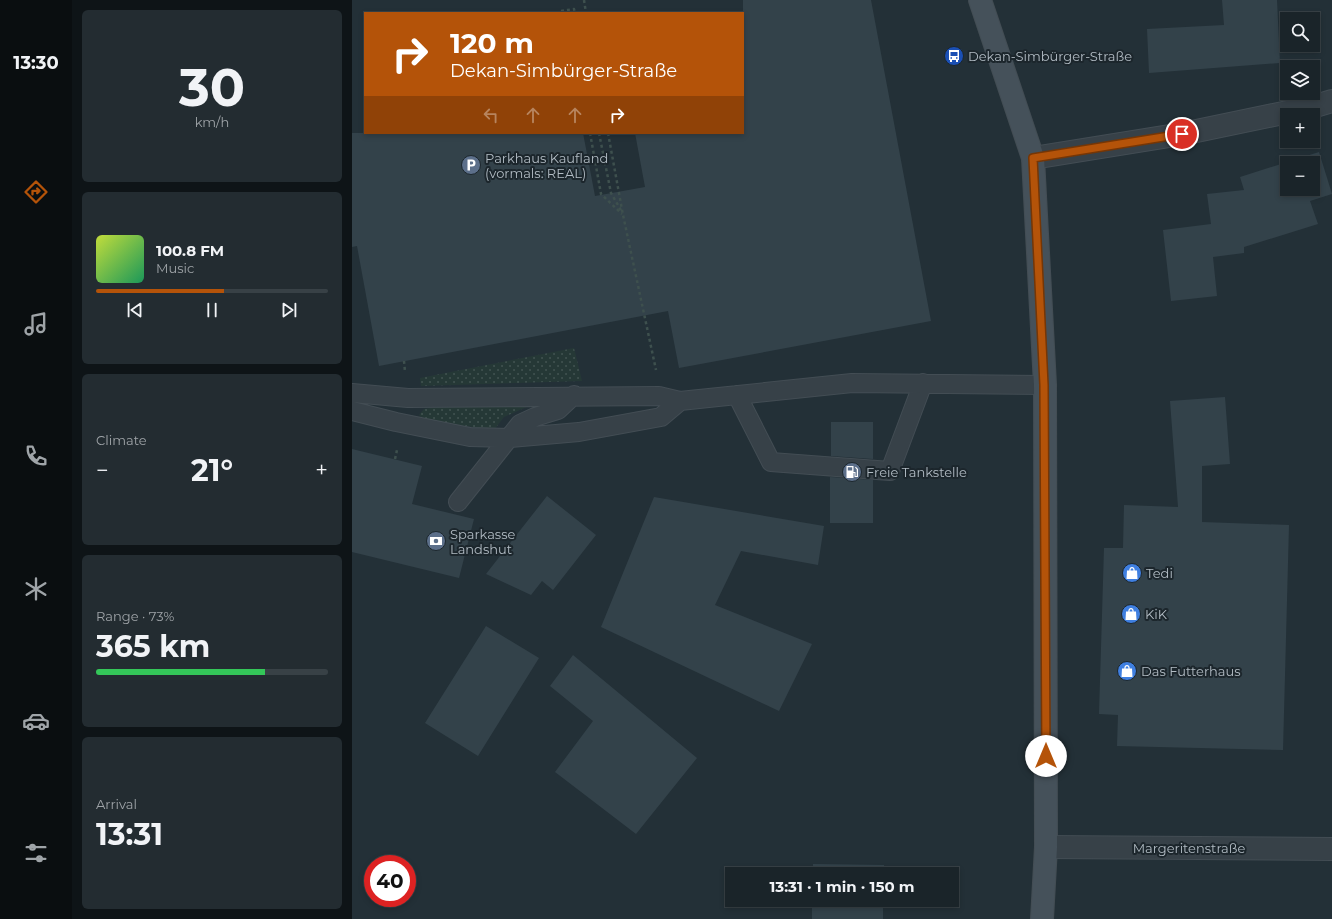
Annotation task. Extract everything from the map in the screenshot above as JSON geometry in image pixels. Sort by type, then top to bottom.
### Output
[{"type":"street","points":[[980,0],[1033,158],[1044,385],[1046,847],[1042,919]]},
{"type":"street","points":[[1033,158],[1182,134],[1312,107],[1332,101]]},
{"type":"street","name":"Margeritenstraße","points":[[1046,847],[1332,849]]},
{"type":"lane","points":[[352,393],[408,398],[574,395],[659,396],[680,401],[852,383],[1044,385]]},
{"type":"lane","points":[[737,395],[771,462],[890,470],[923,383]]},
{"type":"lane","points":[[458,502],[520,424],[535,417],[558,410],[574,395]]},
{"type":"lane","points":[[352,411],[396,422],[470,437],[510,438],[580,432],[661,417],[680,401]]},
{"type":"path","points":[[584,0],[586,12]]},
{"type":"path","points":[[561,11],[568,11]]},
{"type":"path","points":[[590,134],[601,194],[623,214]]},
{"type":"path","points":[[599,134],[610,193],[623,214]]},
{"type":"path","points":[[608,134],[623,214],[656,369],[659,396]]},
{"type":"green space","points":[[574,348],[582,381],[421,386],[420,378]]},
{"type":"green space","points":[[531,405],[504,417],[494,430],[424,420],[419,415],[424,409],[443,406]]},
{"type":"building","points":[[743,0],[871,0],[931,321],[679,368],[668,311],[379,366],[357,246],[352,247],[352,133],[583,134],[595,196],[645,187],[635,134],[744,134]]},
{"type":"building","points":[[1222,0],[1277,0],[1280,63],[1149,73],[1147,29],[1224,25]]},
{"type":"building","points":[[1319,152],[1332,194],[1310,201],[1318,224],[1244,247],[1244,253],[1213,257],[1217,296],[1171,301],[1163,230],[1211,224],[1207,194],[1244,190],[1240,177],[1280,164],[1280,196],[1320,196],[1320,156],[1306,156]]},
{"type":"building","points":[[1225,397],[1230,464],[1202,466],[1202,522],[1289,525],[1283,750],[1117,746],[1118,715],[1099,714],[1104,548],[1123,548],[1124,505],[1178,507],[1170,401]]},
{"type":"building","points":[[831,422],[873,422],[873,459],[831,456]]},
{"type":"building","points":[[352,449],[422,466],[412,504],[474,519],[459,578],[352,552]]},
{"type":"building","points":[[830,477],[873,480],[873,523],[830,523]]},
{"type":"building","points":[[547,496],[596,535],[553,590],[542,581],[531,595],[486,574]]},
{"type":"building","points":[[654,497],[824,526],[818,565],[741,551],[715,605],[812,644],[779,711],[601,627]]},
{"type":"building","points":[[486,626],[539,658],[478,756],[425,723]]},
{"type":"building","points":[[573,655],[697,758],[636,834],[555,772],[593,721],[550,686]]},
{"type":"building","points":[[813,864],[884,865],[884,867],[813,867]]},
{"type":"building","points":[[812,907],[883,907],[883,919],[812,919]]},
{"type":"place","name":"Dekan-Simbürger-Straße","points":[[954,56]]},
{"type":"place","name":"Parkhaus Kaufland (vormals: REAL)","points":[[471,165]]},
{"type":"place","name":"Freie Tankstelle","points":[[852,472]]},
{"type":"place","name":"Sparkasse Landshut","points":[[436,541]]},
{"type":"place","name":"Tedi","points":[[1132,573]]},
{"type":"place","name":"KiK","points":[[1131,614]]},
{"type":"place","name":"Das Futterhaus","points":[[1127,671]]},
{"type":"route","points":[[1046,756],[1044,385],[1033,158],[1182,134]]}]
